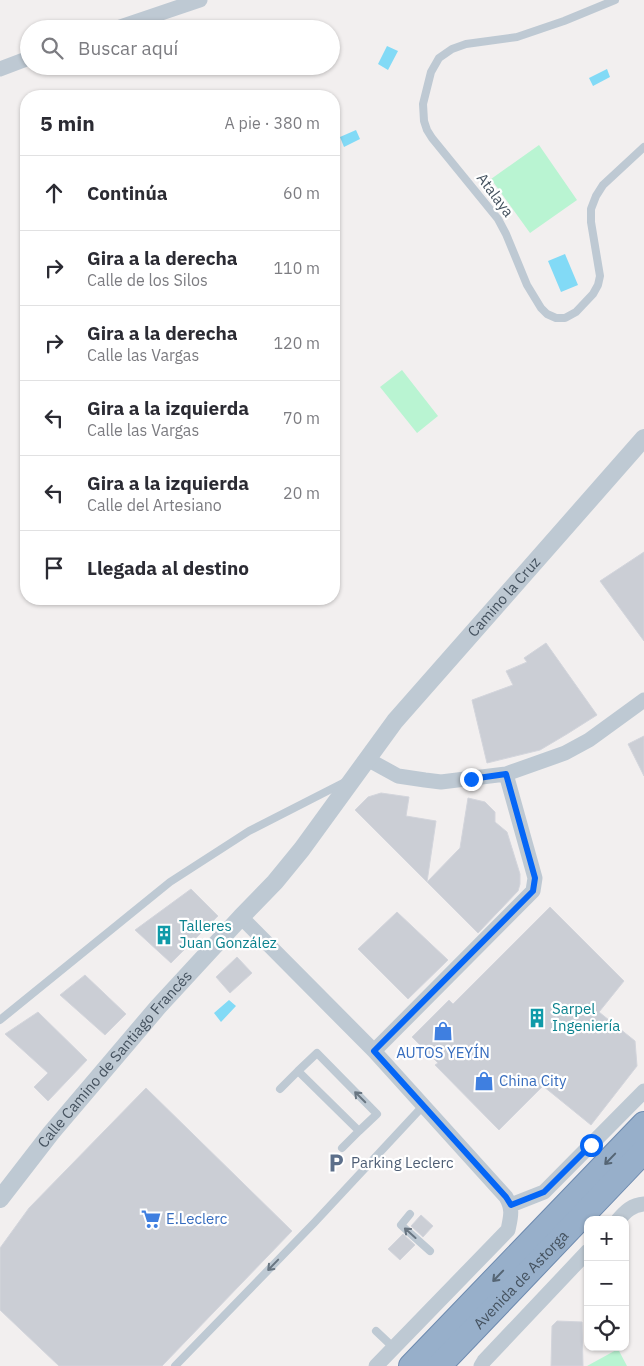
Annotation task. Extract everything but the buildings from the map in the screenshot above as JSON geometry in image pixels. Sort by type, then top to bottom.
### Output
[{"type":"highway","points":[[411,1366],[644,1124]]},
{"type":"highway","name":"Avenida de Astorga","points":[[439,1366],[644,1151]]},
{"type":"highway","points":[[445,1366],[466,1338]]},
{"type":"street","points":[[141,20],[200,0]]},
{"type":"street","points":[[0,69],[20,61]]},
{"type":"street","name":"Camino la Cruz","points":[[367,759],[395,721],[644,438]]},
{"type":"street","points":[[367,759],[398,776],[441,782],[506,774],[565,753],[589,740],[644,700]]},
{"type":"street","name":"Calle Camino de Santiago Francés","points":[[0,1199],[51,1133],[152,1014],[275,882],[302,849],[367,759]]},
{"type":"street","points":[[374,1051],[533,891],[535,878],[506,774]]},
{"type":"street","points":[[241,917],[374,1051],[506,1197],[511,1205],[511,1218],[508,1230],[376,1366]]},
{"type":"street","points":[[511,1205],[544,1192],[644,1091]]},
{"type":"street","points":[[622,1216],[629,1208],[641,1203],[644,1204]]},
{"type":"street","points":[[480,1366],[584,1255]]},
{"type":"lane","name":"Atalaya","points":[[615,0],[564,22],[517,37],[466,44],[452,48],[439,58],[431,72],[422,104],[424,121],[432,138],[498,219],[506,234],[526,285],[541,308],[547,314],[556,318],[565,318],[576,312],[585,304],[598,285],[600,276],[591,222],[591,209],[603,185],[644,148]]},
{"type":"lane","points":[[0,1020],[170,882],[249,831],[355,777]]},
{"type":"lane","points":[[280,1089],[316,1053],[377,1114],[342,1148]]},
{"type":"lane","points":[[298,1072],[359,1131]]},
{"type":"lane","points":[[175,1366],[424,1106]]},
{"type":"lane","points":[[410,1214],[401,1225],[430,1251]]},
{"type":"lane","points":[[376,1331],[394,1348]]},
{"type":"green space","points":[[539,145],[577,200],[530,233],[491,179]]},
{"type":"green space","points":[[402,370],[438,416],[417,433],[380,387]]},
{"type":"green space","points":[[614,1351],[619,1351],[627,1366],[587,1366]]},
{"type":"water","points":[[387,46],[398,51],[388,70],[378,64]]},
{"type":"water","points":[[607,69],[610,77],[593,86],[589,78]]},
{"type":"water","points":[[356,130],[360,139],[344,147],[340,137]]},
{"type":"water","points":[[565,254],[578,285],[561,292],[548,261]]},
{"type":"water","points":[[229,1000],[236,1006],[221,1022],[214,1013]]},
{"type":"place","name":"Talleres Juan González","points":[[164,935]]},
{"type":"place","name":"Sarpel Ingeniería","points":[[537,1018]]},
{"type":"place","name":"AUTOS YEYÍN","points":[[443,1031]]},
{"type":"place","name":"China City","points":[[484,1081]]},
{"type":"place","name":"Parking Leclerc","points":[[336,1163]]},
{"type":"place","name":"E.Leclerc","points":[[151,1219]]},
{"type":"route","points":[[471,779],[506,774],[535,878],[533,891],[374,1051],[506,1197],[511,1205],[544,1192],[591,1145]]}]
